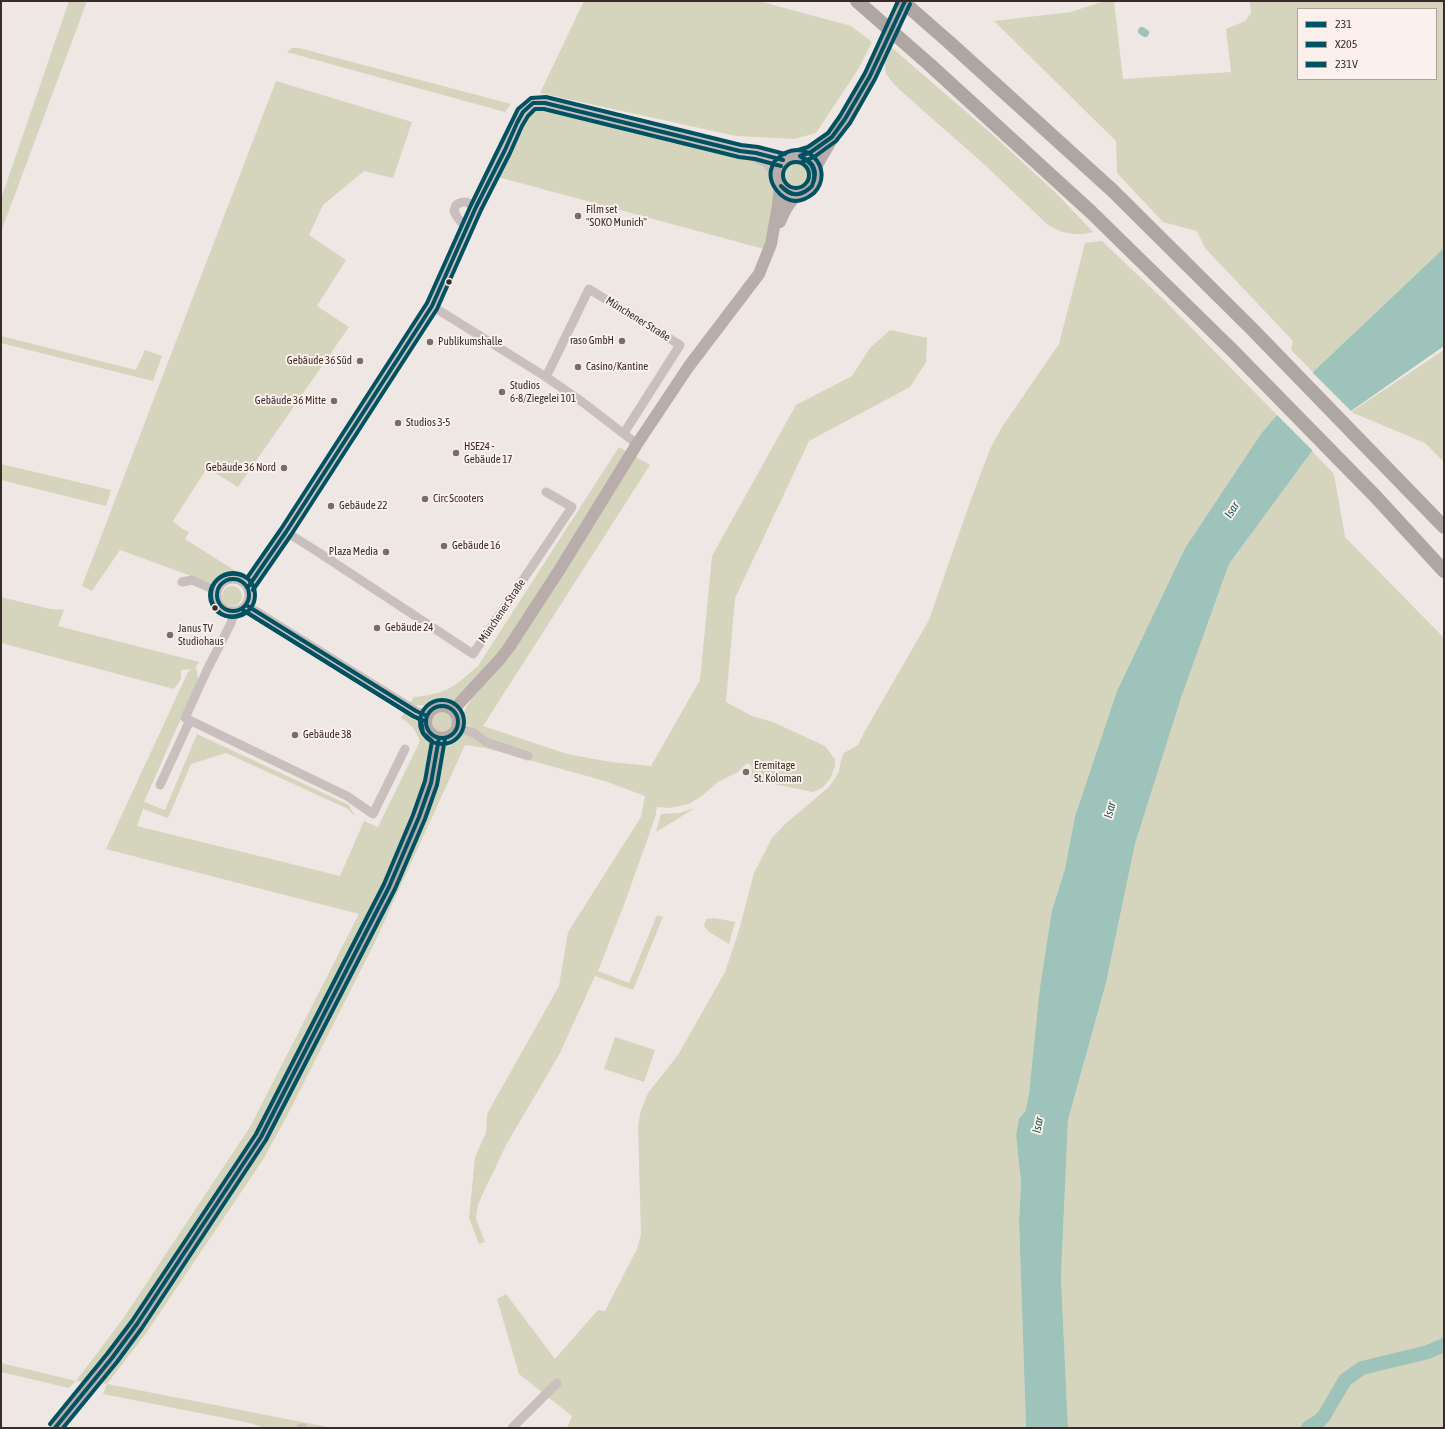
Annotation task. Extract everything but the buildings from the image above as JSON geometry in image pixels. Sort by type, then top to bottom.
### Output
[{"type":"highway","points":[[857,1],[930,65],[1091,212],[1233,351],[1376,497],[1444,571]]},
{"type":"highway","points":[[902,1],[1112,190],[1252,329],[1444,527]]},
{"type":"main road","points":[[814,169],[870,76],[905,1]]},
{"type":"main road","points":[[800,156],[811,152],[832,137]]},
{"type":"main road","points":[[773,237],[778,180],[780,164],[783,160],[794,156],[800,156],[806,158],[811,163],[816,174],[812,186],[803,193],[797,194],[787,192],[778,180]]},
{"type":"main road","points":[[453,710],[501,658],[510,646],[560,569],[637,444],[689,366],[759,274],[766,261],[773,237],[784,211],[790,201],[797,194]]},
{"type":"main road","points":[[438,706],[447,706],[453,710],[458,716],[458,728],[451,736],[445,738],[433,736],[428,730],[426,723],[430,710],[438,706]]},
{"type":"main road","points":[[55,1428],[112,1358],[137,1324],[262,1137],[389,887],[424,804],[431,783],[439,738]]},
{"type":"street","points":[[248,587],[286,532],[432,306],[466,228],[517,123],[523,112],[533,103],[545,103],[740,151],[756,153],[783,160]]},
{"type":"street","points":[[740,151],[766,163],[778,180]]},
{"type":"street","points":[[466,228],[454,211],[456,205],[461,202],[468,202],[476,207]]},
{"type":"street","name":"Münchener Straße","points":[[546,376],[589,289],[680,345],[624,433]]},
{"type":"street","points":[[432,306],[546,376],[637,444]]},
{"type":"street","name":"Münchener Straße","points":[[286,532],[473,654],[572,507],[546,492]]},
{"type":"street","points":[[234,579],[241,581],[248,587],[249,599],[246,605],[240,610],[234,612],[226,611],[216,600],[217,591],[222,582],[234,579]]},
{"type":"street","points":[[182,582],[192,580],[217,591]]},
{"type":"street","points":[[246,605],[411,708],[427,716]]},
{"type":"street","points":[[234,612],[231,624],[207,670],[185,718],[347,796],[373,814],[405,750]]},
{"type":"street","points":[[160,785],[190,720]]},
{"type":"street","points":[[458,728],[474,733],[486,742],[528,756]]},
{"type":"street","points":[[512,1428],[557,1383]]},
{"type":"green space","points":[[69,1],[87,1],[1,232],[1,199]]},
{"type":"green space","points":[[584,1],[759,1],[851,26],[872,42],[859,68],[816,133],[794,139],[736,136],[540,93]]},
{"type":"green space","points":[[1104,1],[1114,1],[1123,79],[1231,72],[1226,29],[1245,21],[1251,13],[1250,1],[1444,1],[1444,248],[1313,372],[1291,350],[1293,341],[1205,248],[1197,231],[1163,222],[1117,173],[1116,141],[994,21],[1071,12]]},
{"type":"green space","points":[[891,47],[994,136],[1056,193],[1093,232],[1074,234],[1062,232],[1048,225],[987,167],[900,90],[890,80],[885,71],[886,61]]},
{"type":"green space","points":[[292,48],[299,48],[511,104],[505,112],[287,52]]},
{"type":"green space","points":[[276,81],[412,122],[393,178],[364,171],[323,205],[309,235],[346,260],[317,306],[349,327],[238,487],[207,468],[173,521],[181,528],[189,532],[185,539],[237,572],[221,576],[213,584],[120,550],[92,591],[82,586]]},
{"type":"green space","points":[[547,108],[563,110],[750,159],[763,164],[771,173],[776,190],[764,249],[498,177],[524,117],[533,110]]},
{"type":"green space","points":[[796,161],[806,165],[810,175],[806,185],[796,189],[786,185],[782,175],[786,165]]},
{"type":"green space","points":[[1102,241],[1165,301],[1277,415],[1261,435],[1185,548],[1117,691],[1075,816],[1065,869],[1052,910],[1029,1094],[1025,1112],[1019,1118],[1016,1135],[1021,1183],[1019,1221],[1026,1428],[567,1428],[572,1416],[519,1374],[497,1299],[506,1294],[555,1359],[598,1310],[605,1311],[637,1249],[641,1234],[638,1126],[641,1110],[648,1093],[678,1055],[725,972],[739,930],[754,873],[772,838],[784,825],[829,787],[839,772],[844,753],[858,745],[929,620],[990,449],[1002,427],[1059,344],[1085,243]]},
{"type":"green space","points":[[890,330],[927,338],[926,362],[910,387],[809,441],[735,598],[726,702],[752,716],[773,722],[825,746],[835,759],[835,766],[830,779],[822,788],[813,792],[751,778],[751,765],[747,763],[738,772],[718,782],[703,795],[689,804],[669,808],[657,807],[655,818],[625,902],[598,971],[629,983],[657,915],[663,917],[633,990],[595,976],[560,1053],[506,1145],[478,1204],[476,1219],[485,1242],[479,1244],[469,1218],[475,1157],[486,1133],[487,1114],[559,986],[568,932],[641,817],[645,796],[605,781],[485,748],[465,745],[375,942],[288,1114],[264,1158],[147,1332],[107,1384],[76,1381],[122,1320],[250,1127],[359,914],[106,849],[188,672],[191,669],[181,670],[181,679],[174,689],[1,643],[1,597],[50,609],[64,610],[58,626],[199,662],[195,669],[197,670],[198,680],[144,802],[165,810],[197,734],[349,805],[355,817],[348,809],[226,753],[191,764],[168,818],[143,809],[137,826],[340,876],[364,821],[378,827],[420,741],[413,728],[401,718],[414,697],[435,694],[443,691],[456,684],[478,666],[619,447],[650,465],[483,726],[567,754],[611,762],[651,766],[700,680],[712,556],[796,405],[852,376],[870,348]],"holes":[[[462,693],[471,700],[465,709],[463,717],[465,724],[474,729],[460,733],[455,740],[447,743],[442,757],[431,754],[431,740],[422,723],[412,716],[417,705],[429,706],[441,702],[452,701]]]},
{"type":"green space","points":[[1,336],[136,370],[145,350],[162,356],[153,381],[1,343]]},
{"type":"green space","points":[[1444,350],[1444,462],[1425,443],[1351,412]]},
{"type":"green space","points":[[1312,451],[1334,474],[1345,537],[1444,638],[1444,1428],[1068,1428],[1061,1277],[1068,1120],[1106,983],[1135,844],[1181,698],[1229,564]]},
{"type":"green space","points":[[1,464],[111,490],[106,506],[1,480]]},
{"type":"green space","points":[[232,586],[239,589],[242,596],[239,603],[232,606],[225,603],[222,596],[225,589]]},
{"type":"green space","points":[[442,710],[447,711],[453,717],[453,727],[447,733],[442,734],[437,733],[431,727],[430,722],[431,717],[437,711]]},
{"type":"green space","points":[[695,808],[656,832],[661,814],[679,813]]},
{"type":"green space","points":[[715,918],[735,922],[729,944],[709,932],[704,926],[706,919]]},
{"type":"green space","points":[[615,1037],[655,1050],[644,1082],[604,1069]]},
{"type":"green space","points":[[1,1363],[76,1381],[69,1388],[1,1372]]},
{"type":"green space","points":[[107,1384],[333,1428],[264,1428],[250,1423],[103,1394]]},
{"type":"water","name":"Isar","points":[[1444,248],[1444,346],[1351,411],[1312,451],[1229,564],[1181,698],[1135,844],[1106,983],[1068,1120],[1061,1277],[1068,1428],[1026,1428],[1019,1221],[1021,1183],[1016,1135],[1019,1118],[1025,1112],[1029,1094],[1040,988],[1052,910],[1065,869],[1075,816],[1117,691],[1185,548],[1261,434],[1313,372]]},
{"type":"pier","points":[[1311,371],[1353,413],[1314,452],[1275,413]]},
{"type":"waterway","points":[[1308,1428],[1324,1416],[1345,1380],[1362,1368],[1428,1352],[1444,1345]]},
{"type":"transit line","name":"231V","points":[[798,150],[808,147],[828,133],[840,116],[865,73],[898,1]]},
{"type":"transit line","name":"231","points":[[800,156],[811,152],[832,137],[845,119],[870,76],[905,1]]},
{"type":"transit line","name":"X205","points":[[802,162],[814,157],[836,141],[850,123],[875,79],[910,4]]},
{"type":"transit line","name":"231V","points":[[50,1424],[132,1321],[256,1134],[384,884],[413,815],[425,781],[432,741],[423,733],[421,720],[246,612],[235,616],[226,616],[218,612],[213,606],[210,598],[211,590],[215,582],[223,576],[229,574],[238,574],[247,578],[281,529],[427,303],[471,205],[518,109],[531,98],[546,97],[741,145],[758,147],[785,154]]},
{"type":"transit line","name":"231","points":[[248,587],[286,532],[432,306],[476,207],[517,123],[523,112],[533,103],[545,103],[740,151],[756,153],[783,160]]},
{"type":"transit line","name":"X205","points":[[253,590],[291,535],[437,309],[481,210],[522,126],[528,116],[535,109],[544,109],[781,166]]},
{"type":"transit line","name":"X205","points":[[774,162],[771,170],[772,181],[780,194],[785,198],[795,201],[805,199],[814,193],[820,184],[822,174],[814,157],[806,152],[797,150],[786,152],[776,160]]},
{"type":"transit line","name":"231","points":[[801,157],[806,159],[814,168],[815,177],[812,186]]},
{"type":"transit line","name":"231","points":[[801,157],[812,165],[814,173],[812,186]]},
{"type":"transit line","name":"231V","points":[[796,162],[805,166],[809,175],[805,184],[796,188],[787,184],[783,175],[787,166],[796,162]]},
{"type":"transit line","name":"231","points":[[781,186],[793,194],[800,194],[812,186]]},
{"type":"transit line","name":"231","points":[[781,186],[793,194],[800,194],[812,186]]},
{"type":"transit line","name":"X205","points":[[229,573],[237,573],[242,574],[249,579],[254,586],[255,595],[254,604],[249,611],[242,616],[229,617],[221,614],[214,607],[211,599],[211,591],[214,583],[221,576],[229,573]]},
{"type":"transit line","name":"231","points":[[230,579],[236,579],[245,583],[249,595],[245,607],[236,611],[230,611],[221,607],[217,598],[217,592],[221,583],[230,579]]},
{"type":"transit line","name":"231","points":[[246,605],[416,711],[427,716]]},
{"type":"transit line","name":"X205","points":[[243,610],[413,716],[425,721]]},
{"type":"transit line","name":"X205","points":[[438,700],[446,700],[451,701],[458,706],[463,713],[464,722],[463,731],[458,738],[451,743],[438,744],[430,741],[423,734],[420,726],[420,718],[423,710],[430,703],[438,700]]},
{"type":"transit line","name":"231","points":[[439,706],[445,706],[454,710],[458,722],[454,734],[445,738],[439,738],[430,734],[426,725],[426,719],[430,710],[439,706]]},
{"type":"transit line","name":"231","points":[[55,1428],[112,1358],[137,1324],[261,1137],[389,887],[419,817],[431,783],[439,738]]},
{"type":"transit line","name":"X205","points":[[63,1428],[117,1362],[142,1328],[266,1140],[395,889],[425,819],[437,785],[445,739]]},
{"type":"place","name":"Film set \"SOKO Munich\"","points":[[578,216]]},
{"type":"place","name":"raso GmbH","points":[[622,341]]},
{"type":"place","name":"Publikumshalle","points":[[430,342]]},
{"type":"place","name":"Gebäude 36 Süd","points":[[360,361]]},
{"type":"place","name":"Casino/Kantine","points":[[578,367]]},
{"type":"place","name":"Studios 6-8/Ziegelei 101","points":[[502,392]]},
{"type":"place","name":"Gebäude 36 Mitte","points":[[334,401]]},
{"type":"place","name":"Studios 3-5","points":[[398,423]]},
{"type":"place","name":"HSE24 - Gebäude 17","points":[[456,453]]},
{"type":"place","name":"Gebäude 36 Nord","points":[[284,468]]},
{"type":"place","name":"Circ Scooters","points":[[425,499]]},
{"type":"place","name":"Gebäude 22","points":[[331,506]]},
{"type":"place","name":"Gebäude 16","points":[[444,546]]},
{"type":"place","name":"Plaza Media","points":[[386,552]]},
{"type":"place","name":"Gebäude 24","points":[[377,628]]},
{"type":"place","name":"Janus TV Studiohaus","points":[[170,635]]},
{"type":"place","name":"Gebäude 38","points":[[295,735]]},
{"type":"place","name":"Eremitage St. Koloman","points":[[746,772]]}]
